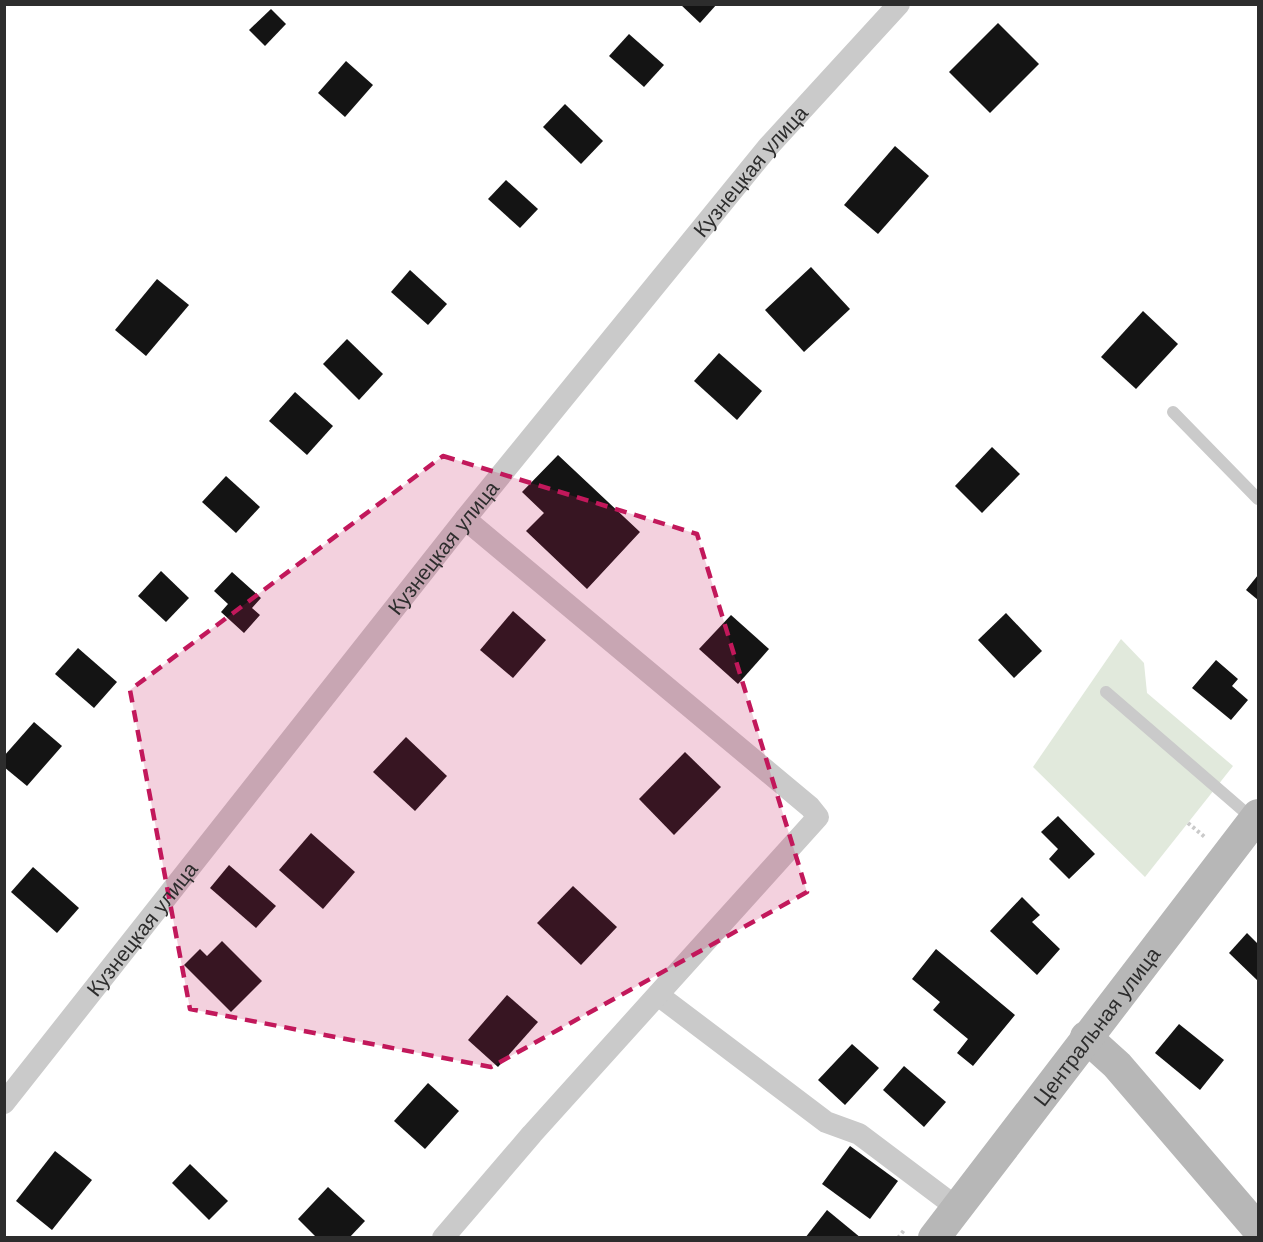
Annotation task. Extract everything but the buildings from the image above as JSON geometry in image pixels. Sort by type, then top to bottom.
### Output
[{"type":"street","name":"Кузнецкая улица","points":[[4,1103],[465,519],[768,147],[898,4]]},
{"type":"street","points":[[442,1238],[818,817],[810,807],[465,519]]},
{"type":"street","name":"Центральная улица","points":[[936,1237],[1086,1037],[1256,817]]},
{"type":"street","points":[[658,995],[826,1122],[860,1134],[957,1207]]},
{"type":"street","points":[[1086,1037],[1112,1059],[1258,1229]]},
{"type":"lane","points":[[1173,412],[1258,499]]},
{"type":"lane","points":[[1106,693],[1256,817]]},
{"type":"highlighted area","points":[[443,456],[697,534],[807,892],[491,1067],[190,1009],[130,690]]},
{"type":"shaded area","points":[[1121,639],[1144,663],[1147,693],[1233,766],[1145,877],[1033,767]]}]
